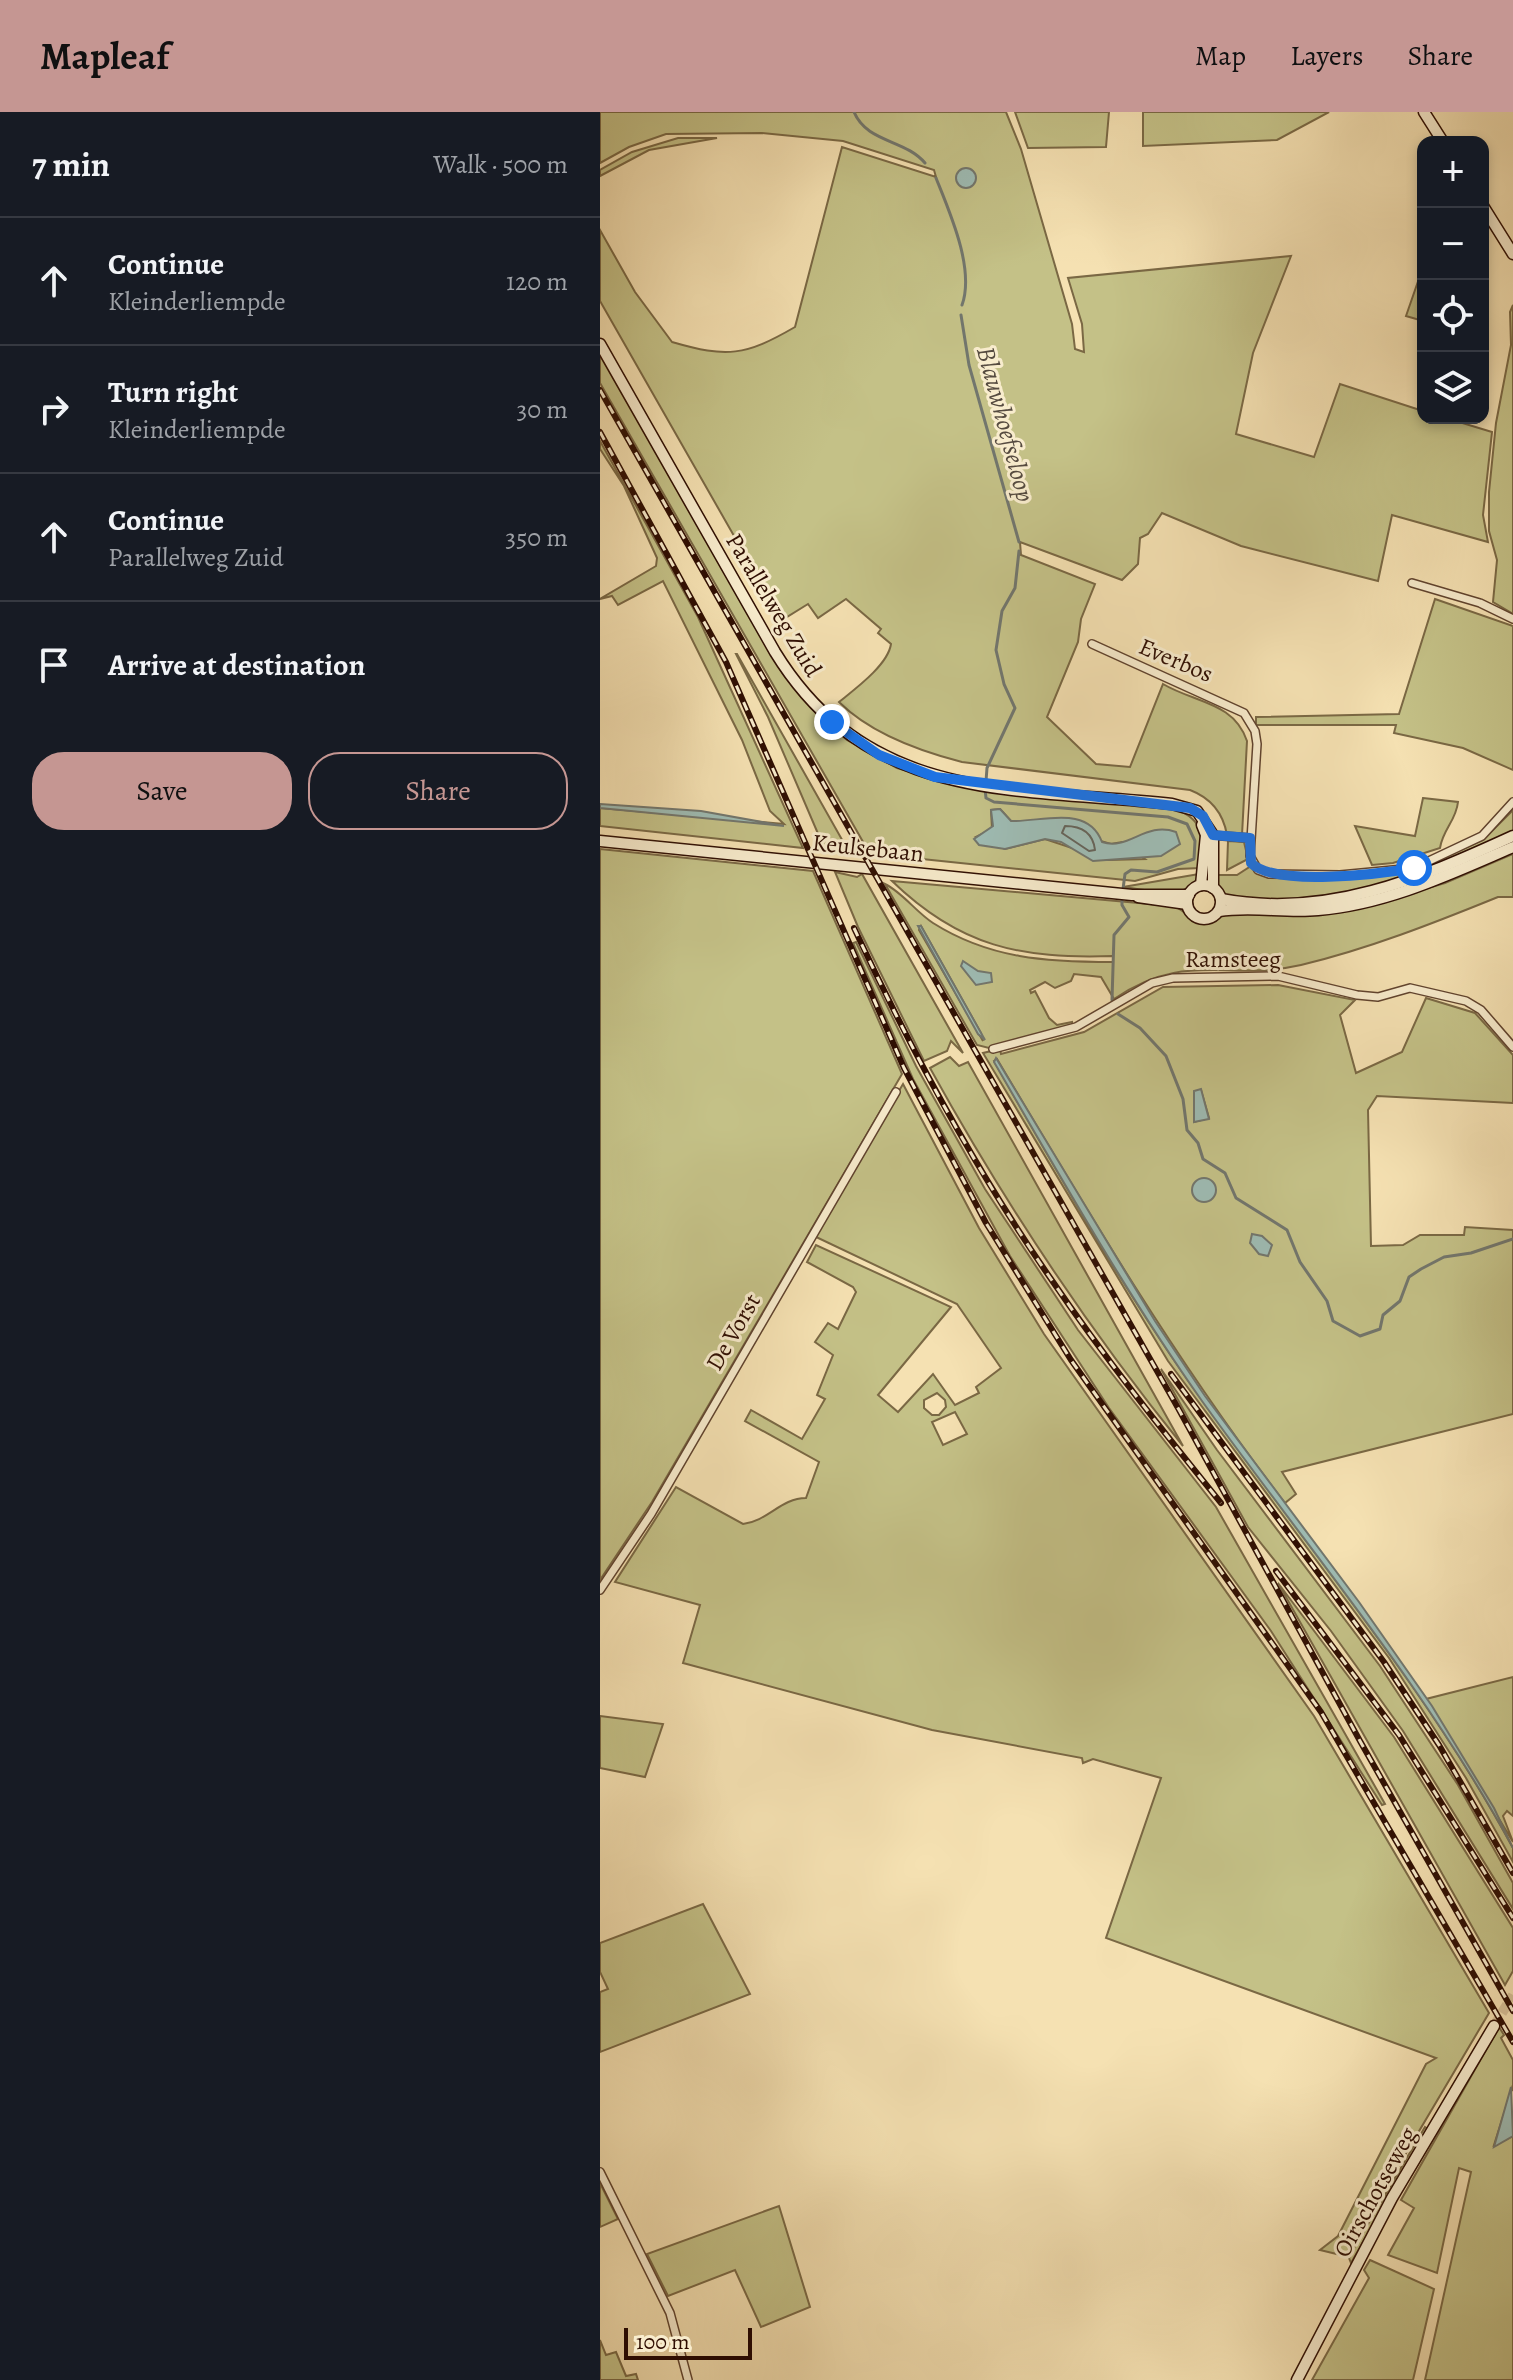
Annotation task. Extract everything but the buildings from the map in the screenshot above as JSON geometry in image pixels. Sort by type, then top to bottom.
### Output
[{"type":"main road","points":[[1424,112],[1439,136]]},
{"type":"main road","points":[[1484,208],[1513,254]]},
{"type":"main road","name":"Parallelweg Zuid","points":[[600,344],[798,686],[832,722],[879,755],[935,777],[1190,808],[1210,835]]},
{"type":"main road","points":[[1210,835],[1207,886],[1220,905]]},
{"type":"main road","points":[[1220,905],[1354,898],[1415,879],[1513,836]]},
{"type":"main road","name":"Keulsebaan","points":[[600,841],[1126,895],[1149,901],[1188,900],[1192,914],[1202,919],[1220,905]]},
{"type":"main road","points":[[1220,905],[1315,911],[1355,905],[1418,887],[1513,847]]},
{"type":"main road","points":[[1188,900],[1207,886]]},
{"type":"main road","name":"Oirschotseweg","points":[[1297,2380],[1392,2198],[1494,2026]]},
{"type":"street","points":[[1412,583],[1480,603],[1513,619]]},
{"type":"street","name":"Everbos","points":[[1092,644],[1244,713],[1255,731],[1257,744],[1250,838]]},
{"type":"street","points":[[1210,835],[1250,838],[1251,863],[1263,873],[1393,872],[1414,868],[1482,836],[1513,802]]},
{"type":"street","name":"Ramsteeg","points":[[993,1049],[1076,1027],[1152,983],[1173,978],[1278,976],[1357,995],[1378,997],[1410,988],[1466,1001],[1481,1010],[1513,1047]]},
{"type":"street","name":"De Vorst","points":[[600,1590],[651,1514],[896,1092]]},
{"type":"street","points":[[600,2172],[670,2313],[688,2380]]},
{"type":"shaded area","points":[[600,112],[1006,112],[1021,149],[1072,324],[1075,349],[1084,352],[1082,324],[1068,278],[1291,256],[1253,353],[1236,434],[1314,457],[1340,384],[1417,409],[1417,424],[1466,424],[1492,432],[1483,515],[1488,542],[1392,515],[1378,581],[1241,546],[1162,513],[1148,534],[1140,538],[1138,564],[1122,580],[1020,542],[1021,555],[1095,584],[1081,619],[1078,642],[1047,717],[1096,764],[1130,767],[1163,684],[1223,711],[1241,728],[1247,741],[1242,835],[1227,835],[1215,807],[1190,790],[962,762],[896,740],[866,723],[839,702],[877,668],[891,644],[878,633],[881,629],[846,599],[818,618],[808,604],[782,620],[600,301],[600,230],[635,292],[672,342],[722,352],[749,349],[795,327],[842,147],[936,177],[934,170],[843,141],[762,133],[666,134],[629,147],[600,163]]},
{"type":"shaded area","points":[[1015,112],[1109,112],[1106,147],[1028,148]]},
{"type":"shaded area","points":[[1143,112],[1329,112],[1277,140],[1143,146]]},
{"type":"shaded area","points":[[678,138],[717,138],[649,150],[600,176],[600,170],[632,152]]},
{"type":"shaded area","points":[[1417,284],[1417,319],[1406,316]]},
{"type":"shaded area","points":[[1513,305],[1513,614],[1493,602],[1497,560],[1489,531],[1489,492],[1496,423],[1511,345],[1510,312]]},
{"type":"shaded area","points":[[600,352],[783,674],[816,713],[847,740],[897,768],[960,786],[1171,807],[1196,823],[1201,838],[1200,868],[1178,869],[1135,881],[874,854],[866,847],[600,383]],"holes":[[[1000,809],[1011,821],[1035,822],[1111,844],[1122,842],[1145,859],[1108,860],[1045,839],[1005,849],[976,837],[992,829],[991,810]]]},
{"type":"shaded area","points":[[600,441],[698,617],[803,848],[600,826],[600,808],[784,824],[770,811],[742,740],[663,581],[618,605],[612,596],[600,599],[656,566],[657,558],[624,486],[600,449]]},
{"type":"shaded area","points":[[1435,599],[1513,626],[1513,770],[1463,748],[1394,733],[1396,725],[1256,725],[1256,717],[1399,714]]},
{"type":"shaded area","points":[[736,654],[849,852],[825,850],[768,717]]},
{"type":"shaded area","points":[[1423,798],[1458,802],[1440,848],[1393,863],[1372,865],[1355,826],[1415,836]]},
{"type":"shaded area","points":[[1513,810],[1513,833],[1413,877],[1314,901],[1228,898],[1217,885],[1214,875],[1237,875],[1251,866],[1262,875],[1277,878],[1355,878],[1409,872],[1483,840]]},
{"type":"shaded area","points":[[1228,841],[1244,842],[1248,859],[1227,870]]},
{"type":"shaded area","points":[[600,849],[813,871],[902,1074],[652,1502],[600,1580]]},
{"type":"shaded area","points":[[1513,854],[1513,897],[1498,897],[1401,935],[1326,959],[1275,969],[1185,971],[1163,975],[1139,984],[1114,999],[1101,977],[1074,974],[1071,981],[1055,988],[1045,982],[1030,990],[1031,993],[1035,991],[1049,1018],[1057,1025],[1072,1022],[1072,1027],[989,1048],[977,1045],[885,884],[933,923],[976,944],[1042,959],[1113,962],[1113,956],[1049,955],[1021,951],[968,935],[942,921],[892,881],[1172,906],[1196,922],[1207,924],[1224,914],[1404,895],[1445,883]],"holes":[[[921,926],[983,1041],[919,930]]]},
{"type":"shaded area","points":[[835,872],[857,877],[862,874],[963,1053],[951,1041],[947,1051],[924,1061],[858,927]]},
{"type":"shaded area","points":[[1199,874],[1187,889],[1177,891],[1123,887]]},
{"type":"shaded area","points":[[856,942],[916,1066],[985,1189],[1078,1330],[1216,1507],[1385,1804],[1382,1805],[1271,1631],[1109,1408],[1010,1256],[913,1079],[853,943]]},
{"type":"shaded area","points":[[1278,985],[1355,1000],[1340,1015],[1356,1073],[1402,1052],[1426,998],[1475,1013],[1513,1055],[1513,1103],[1377,1096],[1368,1110],[1371,1246],[1403,1245],[1420,1235],[1464,1235],[1465,1227],[1513,1230],[1513,1414],[1282,1472],[1296,1494],[1285,1503],[1170,1341],[997,1059],[994,1061],[1093,1232],[1173,1359],[1443,1731],[1513,1848],[1513,1862],[1466,1778],[1389,1658],[1168,1361],[983,1053],[1000,1049],[1001,1054],[1084,1032],[1163,987]],"holes":[[[1201,1090],[1209,1118],[1194,1122],[1194,1092]]]},
{"type":"shaded area","points":[[950,1057],[959,1066],[968,1062],[1183,1446],[1081,1311],[988,1167],[930,1068]]},
{"type":"shaded area","points":[[903,1084],[979,1228],[1044,1334],[1314,1716],[1489,2013],[1345,2256],[1320,2250],[1338,2236],[1426,2064],[1436,2058],[1106,1938],[1161,1778],[1093,1759],[1083,1763],[1082,1758],[932,1730],[683,1663],[700,1605],[615,1582],[676,1487],[743,1524],[760,1519],[789,1502],[806,1498],[819,1462],[745,1421],[751,1410],[802,1439],[825,1399],[817,1395],[833,1355],[815,1342],[828,1323],[838,1329],[856,1292],[853,1287],[807,1262],[816,1245],[951,1307],[878,1395],[898,1412],[933,1374],[955,1405],[979,1393],[976,1387],[1001,1368],[957,1304],[814,1236]],"holes":[[[937,1393],[945,1400],[946,1407],[939,1415],[932,1415],[924,1408],[924,1400]],[[955,1412],[967,1434],[943,1445],[932,1422]]]},
{"type":"shaded area","points":[[1161,1369],[1217,1450],[1380,1666],[1458,1785],[1513,1883],[1513,1909],[1403,1731],[1331,1631],[1248,1527]]},
{"type":"shaded area","points":[[1278,1583],[1394,1737],[1513,1928],[1513,1971],[1505,1985]]},
{"type":"shaded area","points":[[1513,1677],[1513,1816],[1507,1811],[1503,1816],[1513,1842],[1426,1699]]},
{"type":"shaded area","points":[[600,1716],[663,1724],[645,1777],[600,1768]]},
{"type":"shaded area","points":[[703,1904],[750,1994],[600,2052],[600,1992],[608,1989],[600,1972],[600,1943]]},
{"type":"shaded area","points":[[1499,2027],[1504,2035],[1501,2038],[1513,2060],[1513,2091],[1512,2088],[1494,2145],[1513,2136],[1513,2380],[1425,2380],[1471,2172],[1459,2168],[1437,2273],[1388,2255],[1414,2208],[1401,2200]]},
{"type":"shaded area","points":[[1425,2127],[1428,2129],[1351,2263],[1349,2258],[1355,2246]]},
{"type":"shaded area","points":[[600,2183],[618,2219],[600,2227]]},
{"type":"shaded area","points":[[779,2206],[810,2307],[761,2327],[735,2270],[668,2296],[647,2254]]},
{"type":"shaded area","points":[[1370,2260],[1434,2289],[1413,2380],[1312,2380],[1369,2278],[1364,2270]]},
{"type":"shaded area","points":[[600,2340],[606,2355],[616,2352],[626,2376],[636,2374],[638,2380],[600,2380]]},
{"type":"water","points":[[966,168],[973,171],[976,178],[973,185],[966,188],[959,185],[956,178],[959,171]]},
{"type":"water","points":[[600,804],[701,811],[784,826],[600,808]]},
{"type":"water","points":[[1000,809],[1011,821],[1075,819],[1095,830],[1102,842],[1112,844],[1155,830],[1165,830],[1176,832],[1180,844],[1161,856],[1093,861],[1061,842],[1045,839],[1005,849],[979,845],[974,839],[993,826],[991,810]]},
{"type":"water","points":[[918,926],[921,926],[985,1040],[978,1034]]},
{"type":"water","points":[[963,961],[978,971],[991,973],[992,982],[976,985],[961,966]]},
{"type":"water","points":[[996,1058],[1155,1321],[1205,1396],[1359,1602],[1432,1706],[1494,1808],[1513,1848],[1443,1731],[1365,1620],[1202,1401],[1146,1318],[994,1062]]},
{"type":"water","points":[[1201,1089],[1209,1119],[1194,1122],[1194,1091]]},
{"type":"water","points":[[1204,1178],[1212,1182],[1216,1190],[1212,1198],[1204,1202],[1196,1198],[1192,1190],[1196,1182]]},
{"type":"water","points":[[1252,1234],[1262,1236],[1272,1245],[1268,1256],[1259,1254],[1250,1243]]},
{"type":"water","points":[[1511,2087],[1513,2136],[1494,2147]]},
{"type":"waterway","name":"Blauwhoefseloop","points":[[854,112],[868,130],[907,149],[925,163]]},
{"type":"waterway","name":"Blauwhoefseloop","points":[[936,178],[963,258],[965,291],[962,305]]},
{"type":"waterway","name":"Blauwhoefseloop","points":[[961,315],[969,365],[1019,542]]},
{"type":"waterway","name":"Blauwhoefseloop","points":[[986,781],[987,768],[1015,708],[1004,684],[996,650],[1002,611],[1015,588],[1019,551]]},
{"type":"waterway","name":"Blauwhoefseloop","points":[[985,789],[986,798],[994,802],[1168,817],[1187,824],[1195,841],[1194,859],[1157,872],[1131,870],[1125,874],[1123,889]]},
{"type":"waterway","name":"Blauwhoefseloop","points":[[1112,1000],[1114,935],[1129,917],[1122,905],[1122,897]]},
{"type":"waterway","name":"Blauwhoefseloop","points":[[1118,1014],[1140,1028],[1166,1056],[1183,1099],[1187,1130],[1198,1143],[1203,1159],[1225,1173],[1236,1198],[1287,1230],[1300,1262],[1327,1301],[1333,1321],[1360,1336],[1380,1329],[1383,1315],[1400,1301],[1409,1277],[1444,1257],[1471,1253],[1513,1239]]},
{"type":"tunnel","points":[[1494,2026],[1513,1995]]},
{"type":"railway","points":[[600,390],[1178,1408],[1360,1741],[1513,2011]]},
{"type":"railway","points":[[600,432],[726,662],[904,1068],[986,1223],[1071,1360],[1321,1712],[1513,2042]]},
{"type":"railway","points":[[854,928],[945,1108],[1023,1237],[1113,1365],[1221,1503]]},
{"type":"railway","points":[[1171,1374],[1384,1662],[1439,1745],[1513,1873]]},
{"type":"railway","points":[[1276,1571],[1399,1735],[1513,1918]]},
{"type":"route","points":[[832,722],[879,755],[935,777],[980,785],[1190,808],[1203,816],[1213,835],[1250,838],[1251,863],[1263,873],[1340,875],[1414,868]]}]
